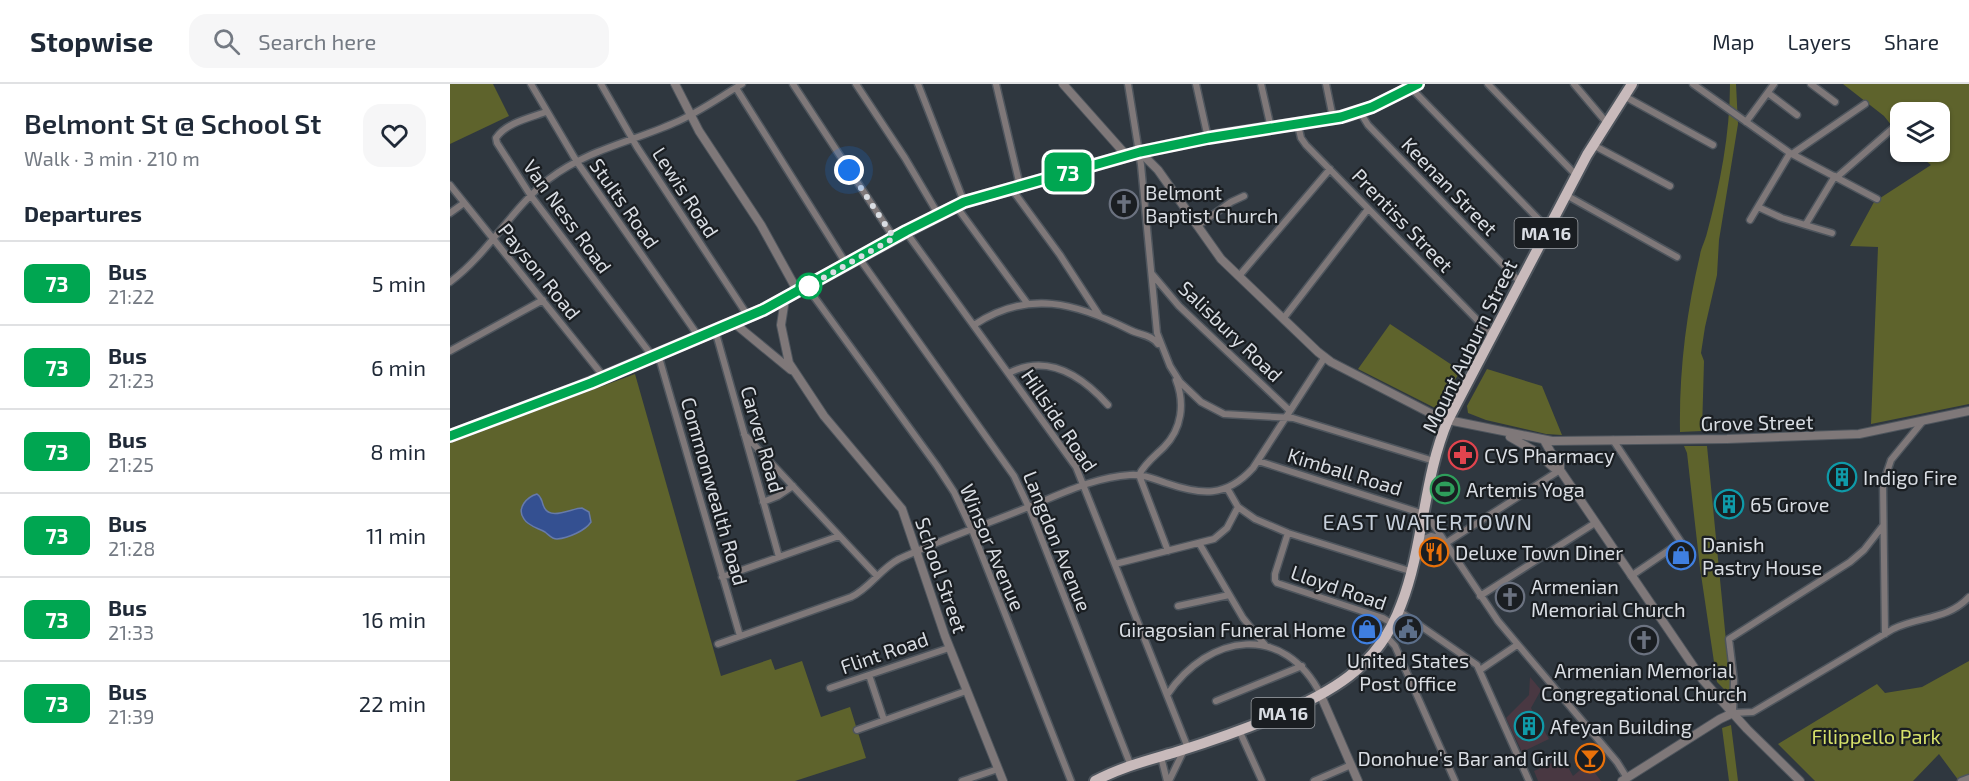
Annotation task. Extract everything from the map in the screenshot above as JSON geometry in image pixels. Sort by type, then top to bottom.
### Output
[{"type":"main road","name":"Mount Auburn Street","points":[[1095,781],[1131,766],[1239,730],[1321,696],[1339,685],[1370,657],[1393,624],[1399,611],[1434,461],[1448,420],[1576,175],[1632,84]]},
{"type":"main road","points":[[450,436],[604,377],[748,316],[785,299],[906,231],[960,204],[1140,152],[1208,138],[1334,119],[1360,112],[1408,87]]},
{"type":"street","name":"Stults Road","points":[[531,84],[577,162],[699,337]]},
{"type":"street","name":"Lewis Road","points":[[601,84],[631,138],[748,316]]},
{"type":"street","points":[[675,84],[704,140],[802,290]]},
{"type":"street","points":[[793,84],[894,238]]},
{"type":"street","points":[[856,84],[905,158],[938,214]]},
{"type":"street","points":[[918,84],[960,204],[1027,303]]},
{"type":"street","points":[[996,84],[1016,187],[1099,316]]},
{"type":"street","points":[[1063,84],[1127,156]]},
{"type":"street","points":[[1128,84],[1140,152],[1157,333],[1180,393],[1178,424],[1171,439],[1144,466],[1139,475],[1168,551]]},
{"type":"street","points":[[1196,84],[1208,138]]},
{"type":"street","points":[[1261,84],[1271,128]]},
{"type":"street","points":[[1326,84],[1334,119]]},
{"type":"street","points":[[1488,84],[1576,175]]},
{"type":"street","points":[[1574,84],[1606,123]]},
{"type":"street","points":[[1693,84],[1791,153],[1877,199]]},
{"type":"street","points":[[1746,122],[1774,84]]},
{"type":"street","points":[[1811,84],[1835,102]]},
{"type":"street","points":[[450,282],[465,271],[492,238],[547,181],[597,151],[675,123],[739,86],[847,265]]},
{"type":"street","points":[[1408,87],[1548,229]]},
{"type":"street","points":[[1767,93],[1797,115]]},
{"type":"street","points":[[1624,96],[1713,146]]},
{"type":"street","points":[[1750,220],[1791,153],[1865,104]]},
{"type":"street","name":"Van Ness Road","points":[[546,112],[508,127],[496,138],[497,143],[531,196],[656,355]]},
{"type":"street","name":"Keenan Street","points":[[1360,112],[1368,125],[1520,282]]},
{"type":"street","name":"Prentiss Street","points":[[1298,125],[1303,141],[1492,335]]},
{"type":"street","points":[[1806,224],[1836,176],[1890,131]]},
{"type":"street","points":[[1593,145],[1670,186]]},
{"type":"street","name":"Grove Street","points":[[1140,152],[1158,170],[1214,250],[1325,357],[1448,420],[1544,440],[1705,440],[1847,435],[1969,411]]},
{"type":"street","points":[[1239,276],[1330,169]]},
{"type":"street","name":"Payson Road","points":[[450,185],[604,377]]},
{"type":"street","points":[[1566,195],[1677,257]]},
{"type":"street","points":[[1197,226],[1231,201],[1244,196]]},
{"type":"street","points":[[450,213],[464,203]]},
{"type":"street","points":[[1758,207],[1782,218],[1832,233]]},
{"type":"street","points":[[1283,319],[1368,209]]},
{"type":"street","name":"Hillside Road","points":[[906,231],[1071,459],[1085,485],[1167,694],[1186,749]]},
{"type":"street","name":"Langdon Avenue","points":[[859,258],[1005,460],[1014,476],[1029,507],[1131,766]]},
{"type":"street","name":"Salisbury Road","points":[[1151,273],[1179,306],[1290,411]]},
{"type":"street","name":"Winsor Avenue","points":[[802,290],[943,475],[972,530],[1071,781]]},
{"type":"street","name":"School Street","points":[[785,299],[781,325],[785,350],[793,371]]},
{"type":"street","points":[[450,351],[543,300]]},
{"type":"street","points":[[974,325],[998,311],[1027,303],[1061,304],[1099,316],[1137,334],[1152,338],[1186,388],[1215,411],[1234,416],[1293,418],[1434,461]]},
{"type":"street","name":"School Street","points":[[734,322],[793,371],[841,438],[901,507],[949,648],[1003,781]]},
{"type":"street","name":"Carver Road","points":[[715,330],[779,557]]},
{"type":"street","name":"Commonwealth Road","points":[[656,355],[740,636]]},
{"type":"street","points":[[718,644],[851,597],[863,590],[895,560],[1085,485],[1114,477],[1139,475],[1194,491],[1212,492],[1227,488],[1247,474],[1258,461],[1325,357]]},
{"type":"street","points":[[1009,373],[1031,365],[1056,367],[1083,381],[1108,405]]},
{"type":"street","points":[[1885,634],[1883,484],[1886,471],[1895,455],[1923,421]]},
{"type":"street","points":[[1501,432],[1560,470]]},
{"type":"street","points":[[744,433],[877,576]]},
{"type":"street","points":[[1543,457],[1540,448],[1544,440]]},
{"type":"street","points":[[1544,440],[1552,456],[1560,464],[1560,470],[1595,524],[1702,679],[1800,781]]},
{"type":"street","points":[[1613,440],[1681,542],[1631,576]]},
{"type":"street","points":[[1557,460],[1558,448],[1567,441]]},
{"type":"street","name":"Kimball Road","points":[[1258,461],[1423,512]]},
{"type":"street","points":[[1445,542],[1560,470]]},
{"type":"street","points":[[763,502],[793,486]]},
{"type":"street","points":[[1227,488],[1238,507],[1255,519],[1288,533],[1410,571]]},
{"type":"street","points":[[1115,564],[1214,539],[1224,533],[1238,507]]},
{"type":"street","points":[[1423,512],[1430,518],[1480,597],[1517,645],[1617,762],[1624,779],[1720,719],[1733,713],[1753,712],[1885,634],[1906,623],[1947,613],[1960,606],[1969,597]]},
{"type":"street","points":[[1480,597],[1595,524]]},
{"type":"street","points":[[1733,713],[1734,691],[1729,639],[1850,562],[1864,550],[1882,527]]},
{"type":"street","name":"Lloyd Road","points":[[1288,533],[1275,580],[1281,585],[1383,618],[1393,624]]},
{"type":"street","points":[[722,578],[839,536]]},
{"type":"street","points":[[1416,544],[1423,538],[1431,536],[1445,542]]},
{"type":"street","points":[[1199,543],[1243,618],[1265,645]]},
{"type":"street","points":[[1178,606],[1229,595]]},
{"type":"street","points":[[1399,611],[1469,658],[1480,670],[1529,781]]},
{"type":"street","points":[[1385,635],[1395,646],[1455,781]]},
{"type":"street","points":[[1167,694],[1184,675],[1215,653],[1240,645],[1265,645],[1283,652],[1310,675],[1358,781]]},
{"type":"street","points":[[1480,670],[1517,645]]},
{"type":"street","name":"Flint Road","points":[[830,688],[949,648]]},
{"type":"street","points":[[1216,701],[1302,666]]},
{"type":"street","points":[[869,675],[884,720]]},
{"type":"street","points":[[857,730],[966,691]]},
{"type":"street","points":[[1239,730],[1262,781]]},
{"type":"street","points":[[1168,781],[1186,749]]},
{"type":"street","points":[[1161,757],[1168,781]]},
{"type":"street","points":[[1314,781],[1351,765]]},
{"type":"street","points":[[966,780],[998,769]]},
{"type":"street","points":[[1961,781],[1969,778]]},
{"type":"shaded area","points":[[1530,677],[1541,690],[1531,708],[1549,739],[1522,752],[1506,718],[1529,695]]},
{"type":"shaded area","points":[[1563,758],[1573,776],[1586,765],[1601,781],[1538,781],[1534,771]]},
{"type":"green space","points":[[450,84],[493,84],[509,116],[450,144]]},
{"type":"green space","points":[[1730,84],[1736,84],[1738,124],[1719,240],[1717,275],[1701,353],[1704,361],[1702,431],[1680,432],[1682,365],[1687,321],[1701,252],[1720,178],[1728,122]]},
{"type":"green space","points":[[1843,84],[1969,84],[1969,404],[1871,424],[1878,247],[1850,246],[1874,202],[1931,165],[1927,162],[1950,162],[1950,102],[1890,102],[1890,124],[1884,116]]},
{"type":"green space","points":[[1390,324],[1461,371],[1435,408],[1358,369]]},
{"type":"green space","points":[[1487,369],[1542,386],[1562,435],[1546,434],[1486,420],[1468,413],[1467,406]]},
{"type":"green space","points":[[635,374],[721,676],[771,659],[775,670],[802,661],[821,717],[850,707],[866,758],[795,781],[450,781],[450,443]]},
{"type":"green space","points":[[1684,446],[1707,446],[1731,692],[1729,694],[1717,682],[1700,568],[1687,453]]},
{"type":"green space","name":"Filippello Park","points":[[1969,661],[1969,781],[1959,781],[1939,754],[1913,781],[1815,781],[1778,744],[1877,684],[1885,693],[1922,687]]},
{"type":"green space","points":[[1731,725],[1738,781],[1729,781],[1722,728]]},
{"type":"water","points":[[537,494],[547,511],[556,513],[582,508],[589,512],[591,522],[571,536],[552,538],[528,523],[522,515],[524,504]]},
{"type":"bus line","name":"73","points":[[450,436],[591,383],[763,310],[906,231],[964,202],[1140,152],[1246,131],[1341,117],[1372,107],[1418,84]]},
{"type":"place","name":"Belmont Baptist Church","points":[[1124,204]]},
{"type":"place","name":"CVS Pharmacy","points":[[1463,455]]},
{"type":"place","name":"Indigo Fire","points":[[1842,477]]},
{"type":"place","name":"Artemis Yoga","points":[[1445,489]]},
{"type":"place","name":"65 Grove","points":[[1729,504]]},
{"type":"place","name":"Deluxe Town Diner","points":[[1434,552]]},
{"type":"place","name":"Danish Pastry House","points":[[1681,555]]},
{"type":"place","name":"Armenian Memorial Church","points":[[1510,597]]},
{"type":"place","name":"Giragosian Funeral Home","points":[[1367,629]]},
{"type":"place","name":"United States Post Office","points":[[1408,629]]},
{"type":"place","name":"Armenian Memorial Congregational Church","points":[[1644,640]]},
{"type":"place","name":"Afeyan Building","points":[[1529,726]]},
{"type":"place","name":"Donohue's Bar and Grill","points":[[1590,758]]},
{"type":"district","name":"EAST WATERTOWN","points":[[1428,521]]},
{"type":"route","points":[[809,286],[807,287],[894,238],[849,170]]}]
